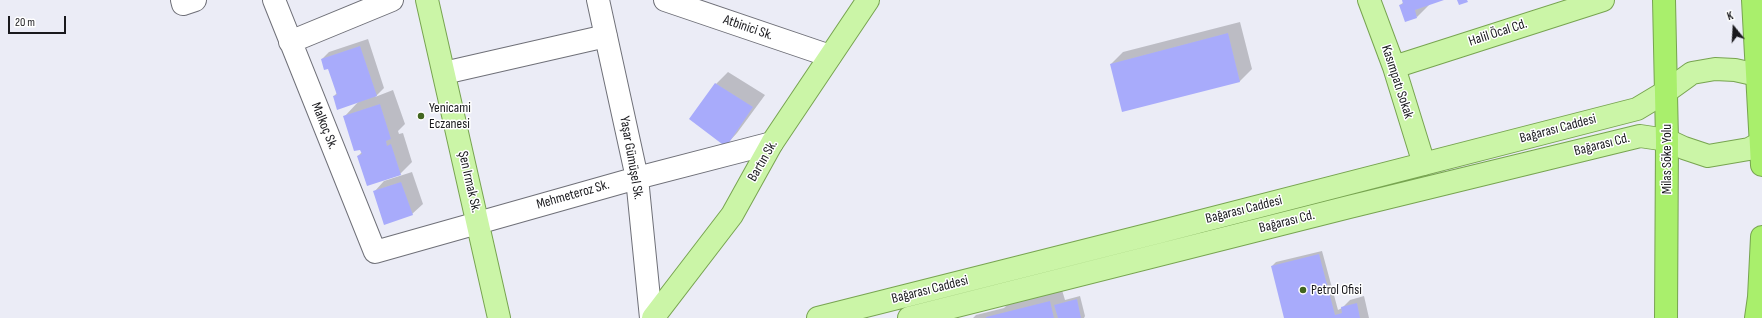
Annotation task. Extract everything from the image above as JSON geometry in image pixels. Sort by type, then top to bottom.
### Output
[{"type":"highway","name":"Milas Söke Yolu","points":[[1664,0],[1667,91],[1666,318]]},
{"type":"highway","points":[[1753,0],[1760,75],[1762,165]]},
{"type":"highway","points":[[1756,318],[1759,298],[1762,237]]},
{"type":"main road","name":"Şen Irmak Sk.","points":[[427,0],[500,318]]},
{"type":"main road","name":"Bartın Sk.","points":[[652,318],[732,215],[772,143],[868,0]]},
{"type":"main road","name":"Kasımpatı Sokak","points":[[1368,0],[1394,67],[1424,164]]},
{"type":"main road","name":"Halil Öcal Cd.","points":[[1394,67],[1603,0]]},
{"type":"main road","points":[[1667,91],[1692,73],[1715,68],[1760,75]]},
{"type":"main road","name":"Bağarası Caddesi","points":[[818,318],[1637,109],[1667,91]]},
{"type":"main road","name":"Bağarası Cd.","points":[[909,318],[1640,136],[1667,140]]},
{"type":"main road","points":[[1667,140],[1684,148],[1708,156],[1749,149],[1761,143]]},
{"type":"street","points":[[182,0],[183,4],[195,0]]},
{"type":"street","name":"Malkoç Sk.","points":[[274,0],[375,252]]},
{"type":"street","points":[[290,42],[392,0]]},
{"type":"street","name":"Yaşar Gümüşel Sk.","points":[[598,0],[636,178],[652,318]]},
{"type":"street","name":"Atbinici Sk.","points":[[665,0],[704,6],[830,56]]},
{"type":"street","points":[[444,73],[606,36]]},
{"type":"street","name":"Mehmeteroz Sk.","points":[[375,252],[636,178],[772,143]]},
{"type":"street","points":[[1159,232],[1164,254]]},
{"type":"building","points":[[1402,0],[1444,0],[1415,10],[1417,18],[1405,22],[1399,5],[1403,4]]},
{"type":"building","points":[[1457,0],[1467,0],[1468,2],[1459,5]]},
{"type":"building","points":[[1228,33],[1240,82],[1122,112],[1110,64]]},
{"type":"building","points":[[360,46],[377,96],[337,110],[333,96],[337,95],[328,69],[324,70],[321,59]]},
{"type":"building","points":[[715,83],[753,107],[726,147],[689,119]]},
{"type":"building","points":[[380,104],[391,139],[386,141],[387,146],[391,144],[401,175],[367,186],[357,156],[362,154],[360,150],[354,151],[343,116]]},
{"type":"building","points":[[401,182],[413,215],[384,225],[373,191]]},
{"type":"building","points":[[1319,254],[1335,315],[1342,313],[1341,307],[1357,303],[1360,318],[1284,318],[1271,266]]},
{"type":"building","points":[[1077,299],[1081,318],[1058,318],[1054,305]]},
{"type":"building","points":[[1050,301],[1054,318],[986,318],[986,317]]},
{"type":"place","name":"Yenicami Eczanesi","points":[[421,116]]},
{"type":"place","name":"Petrol Ofisi","points":[[1303,290]]}]
